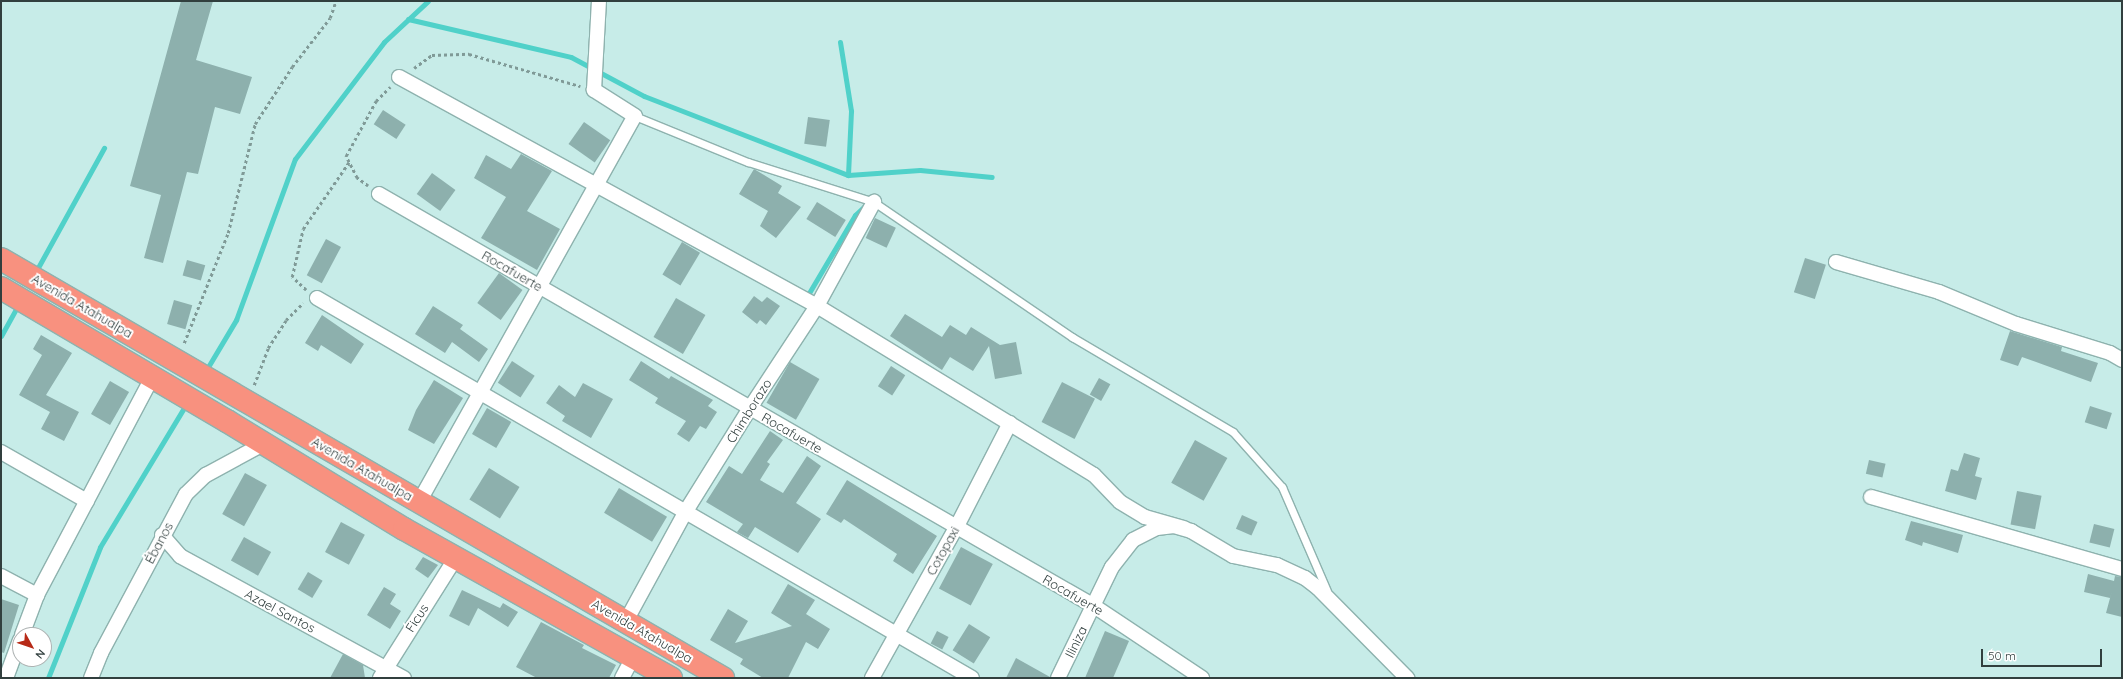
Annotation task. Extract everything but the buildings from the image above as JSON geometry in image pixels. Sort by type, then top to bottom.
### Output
[{"type":"highway","name":"Avenida Atahualpa","points":[[1,259],[723,678]]},
{"type":"highway","name":"Avenida Atahualpa","points":[[3,294],[227,421],[456,559],[671,678]]},
{"type":"street","points":[[419,502],[635,116],[594,90],[599,1]]},
{"type":"street","points":[[399,78],[817,306],[1094,475],[1120,502],[1145,517],[1184,528],[1233,556],[1291,570],[1318,588],[1407,678]]},
{"type":"street","name":"Rocafuerte","points":[[379,194],[956,528],[1094,606],[1202,678]]},
{"type":"street","name":"Chimborazo","points":[[626,621],[686,511],[750,408],[817,306],[874,202]]},
{"type":"street","points":[[1836,262],[1939,292],[2016,324],[2110,353],[2122,360]]},
{"type":"street","points":[[314,296],[972,678]]},
{"type":"street","points":[[25,627],[37,595],[86,501],[159,382]]},
{"type":"street","name":"Cotopaxi","points":[[872,678],[956,528],[1010,423]]},
{"type":"street","name":"Ébanos","points":[[91,678],[101,653],[162,535],[195,483],[265,444]]},
{"type":"street","points":[[1,452],[86,501]]},
{"type":"street","points":[[1871,497],[2122,568]]},
{"type":"street","name":"Iliniza","points":[[1058,678],[1112,567],[1133,540],[1164,527],[1184,528]]},
{"type":"street","name":"Azael Santos","points":[[162,535],[180,556],[383,673],[404,678]]},
{"type":"street","name":"Ficus","points":[[383,673],[456,559]]},
{"type":"street","points":[[1,576],[37,595]]},
{"type":"street","points":[[622,678],[633,657]]},
{"type":"street","points":[[6,678],[12,662]]},
{"type":"lane","points":[[635,116],[748,162],[874,202],[1072,337],[1233,432],[1282,487],[1330,600]]},
{"type":"path","points":[[181,363],[228,233],[254,124],[292,67],[330,18],[336,1]]},
{"type":"path","points":[[244,400],[268,348],[286,320],[314,296],[292,277],[296,253],[304,229],[349,162]]},
{"type":"waterway","points":[[205,372],[236,320],[295,159],[384,42],[428,1]]},
{"type":"waterway","points":[[408,19],[571,57],[644,96],[848,175],[920,170],[992,177]]},
{"type":"waterway","points":[[840,42],[851,111],[848,175]]},
{"type":"waterway","points":[[35,273],[104,148]]},
{"type":"waterway","points":[[806,298],[855,215],[867,204]]},
{"type":"waterway","points":[[1,336],[18,305]]},
{"type":"waterway","points":[[48,678],[100,547],[187,403]]}]
